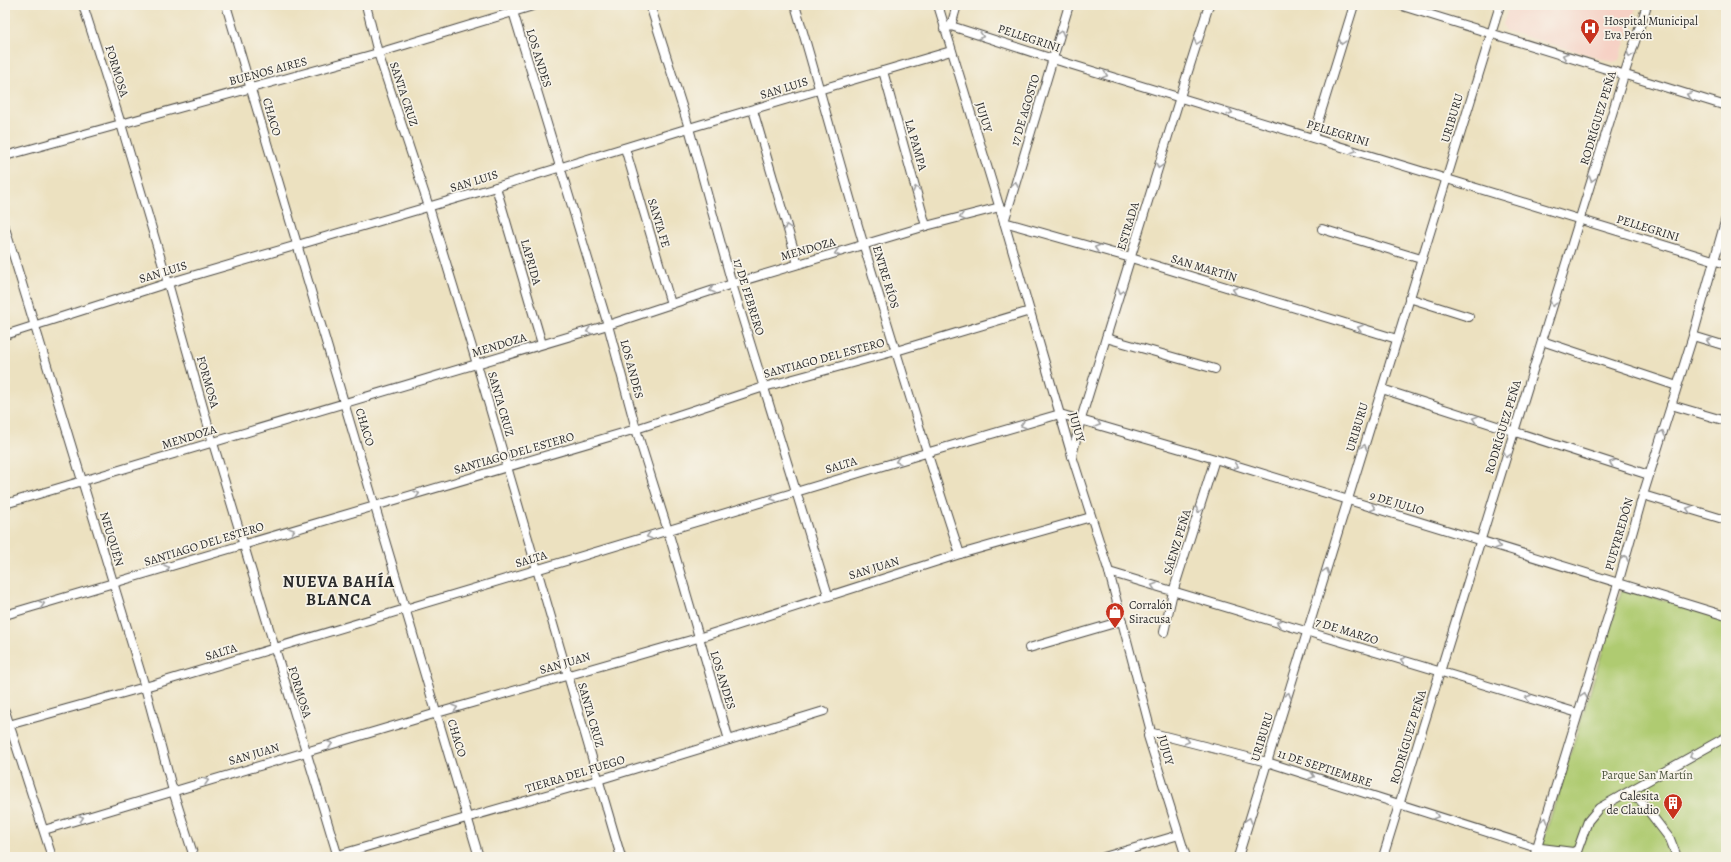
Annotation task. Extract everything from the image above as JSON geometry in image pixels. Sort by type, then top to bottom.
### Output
[{"type":"street","name":"FORMOSA","points":[[83,5],[121,124],[213,443],[336,856]]},
{"type":"street","name":"CHACO","points":[[226,5],[479,857]]},
{"type":"street","name":"SANTA CRUZ","points":[[366,5],[378,53],[429,207],[477,364],[506,468],[622,857]]},
{"type":"street","name":"BUENOS AIRES","points":[[5,156],[378,53],[512,9],[536,5]]},
{"type":"street","name":"17 DE FEBRERO","points":[[650,5],[688,128],[732,284],[828,595]]},
{"type":"street","name":"ENTRE RÍOS","points":[[796,5],[864,245],[926,453],[960,554]]},
{"type":"street","name":"JUJUY","points":[[938,5],[948,28],[951,51],[1000,207],[1072,456],[1109,572],[1150,728],[1148,736],[1186,857]]},
{"type":"street","points":[[948,28],[958,5]]},
{"type":"street","name":"17 DE AGOSTO","points":[[1004,222],[1069,5]]},
{"type":"street","name":"ESTRADA","points":[[1072,456],[1106,338],[1209,5]]},
{"type":"street","points":[[1313,138],[1354,5]]},
{"type":"street","points":[[1399,5],[1726,106]]},
{"type":"street","name":"URIBURU","points":[[1238,857],[1500,5]]},
{"type":"street","name":"RODRÍGUEZ PEÑA","points":[[1383,857],[1579,220],[1647,5]]},
{"type":"street","name":"LOS ANDES","points":[[512,9],[608,325],[636,429],[668,531],[729,740]]},
{"type":"street","name":"PELLEGRINI","points":[[948,28],[1180,97],[1726,264]]},
{"type":"street","name":"SAN LUIS","points":[[5,335],[168,283],[429,207],[688,128],[951,51]]},
{"type":"street","name":"LA PAMPA","points":[[883,71],[926,226]]},
{"type":"street","points":[[753,110],[798,264]]},
{"type":"street","name":"SANTA FE","points":[[625,148],[671,304]]},
{"type":"street","name":"LAPRIDA","points":[[496,187],[542,344]]},
{"type":"street","name":"MENDOZA","points":[[5,504],[213,443],[344,402],[608,325],[798,264],[926,226],[1000,207]]},
{"type":"street","name":"PUEYRREDÓN","points":[[1534,857],[1618,584],[1643,494],[1693,336],[1713,260],[1726,218]]},
{"type":"street","name":"SAN MARTÍN","points":[[1004,222],[1131,258],[1397,339]]},
{"type":"street","name":"NEUQUÉN","points":[[5,228],[145,687],[173,790],[194,857]]},
{"type":"street","points":[[1322,228],[1421,259]]},
{"type":"street","points":[[1410,298],[1469,317]]},
{"type":"street","name":"SANTIAGO DEL ESTERO","points":[[5,615],[636,429],[764,387],[896,351],[1030,311]]},
{"type":"street","points":[[1693,336],[1726,346]]},
{"type":"street","points":[[1106,338],[1215,369]]},
{"type":"street","points":[[1542,341],[1677,386]]},
{"type":"street","points":[[1382,389],[1649,475]]},
{"type":"street","points":[[1671,405],[1726,421]]},
{"type":"street","name":"9 DE JULIO","points":[[1060,414],[1082,419],[1215,459],[1726,616]]},
{"type":"street","name":"SALTA","points":[[7,725],[275,649],[536,569],[1060,414]]},
{"type":"street","name":"SÁENZ PEÑA","points":[[1164,632],[1174,592],[1215,459]]},
{"type":"street","points":[[1643,494],[1726,520]]},
{"type":"street","name":"SAN JUAN","points":[[44,830],[173,790],[698,638],[828,595],[960,554],[1091,517]]},
{"type":"street","name":"7 DE MARZO","points":[[1109,572],[1578,713]]},
{"type":"street","points":[[1029,648],[1122,621]]},
{"type":"street","points":[[5,711],[7,725],[52,857]]},
{"type":"street","name":"TIERRA DEL FUEGO","points":[[336,856],[598,780],[824,711]]},
{"type":"street","name":"11 DE SEPTIEMBRE","points":[[1149,732],[1267,762],[1537,848]]},
{"type":"street","points":[[1537,848],[1573,852],[1576,854],[1588,821],[1599,808],[1726,737]]},
{"type":"street","points":[[1640,785],[1640,800],[1670,839],[1677,857]]},
{"type":"street","points":[[1620,796],[1629,796],[1640,800]]},
{"type":"street","points":[[1104,857],[1179,835]]},
{"type":"street","points":[[1537,848],[1556,857]]},
{"type":"shaded area","name":"Hospital Municipal Eva Perón","points":[[1509,5],[1637,5],[1619,60],[1613,62],[1506,31],[1503,25]]},
{"type":"green space","name":"Parque San Martín","points":[[1622,589],[1726,616],[1726,857],[1538,857]]},
{"type":"place","name":"Hospital Municipal Eva Perón","points":[[1590,45]]},
{"type":"place","name":"Corralón Siracusa","points":[[1115,629]]},
{"type":"place","name":"Calesita de Claudio","points":[[1673,820]]},
{"type":"district","name":"NUEVA BAHÍA BLANCA","points":[[339,590]]}]
